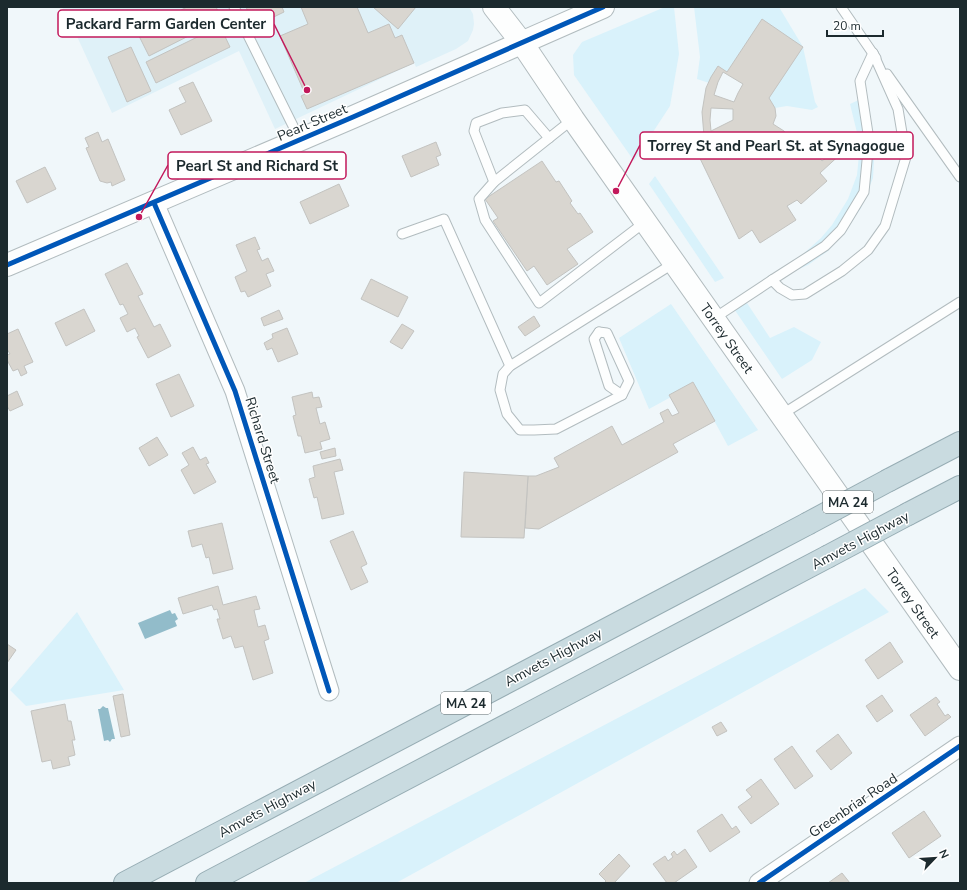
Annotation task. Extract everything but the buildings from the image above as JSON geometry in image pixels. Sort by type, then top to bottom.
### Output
[{"type":"highway","name":"Amvets Highway","points":[[125,883],[960,443]]},
{"type":"highway","name":"Amvets Highway","points":[[207,883],[960,487]]},
{"type":"main road","name":"Torrey Street","points":[[494,7],[522,43],[573,119],[781,415],[957,659]]},
{"type":"main road","name":"Pearl Street","points":[[7,265],[300,140],[603,7]]},
{"type":"street","name":"Richard Street","points":[[154,202],[235,390],[329,691]]},
{"type":"street","name":"Greenbriar Road","points":[[759,883],[960,746]]},
{"type":"lane","points":[[234,7],[300,140]]},
{"type":"lane","points":[[841,7],[960,177]]},
{"type":"lane","points":[[713,319],[825,246],[841,230],[864,192],[869,140],[860,81],[873,53]]},
{"type":"lane","points":[[772,280],[780,288],[792,295],[805,294],[842,271],[868,250],[885,226],[906,157],[898,109],[873,53]]},
{"type":"lane","points":[[494,182],[474,131],[476,124],[502,113],[525,110],[549,138]]},
{"type":"lane","points":[[573,119],[494,182],[479,199],[485,220],[539,303],[645,222]]},
{"type":"lane","points":[[402,234],[444,219],[510,366]]},
{"type":"lane","points":[[599,332],[607,333],[629,381],[622,395],[556,429],[520,430],[507,414],[500,390],[503,374],[510,366],[674,263]]},
{"type":"lane","points":[[781,415],[960,302]]},
{"type":"lane","points":[[591,316],[599,332]]},
{"type":"lane","points":[[599,332],[594,339],[609,386],[622,395]]},
{"type":"shaded area","points":[[62,7],[469,7],[473,14],[474,24],[468,41],[456,49],[416,67],[414,63],[275,129],[239,51],[112,113],[70,21]]},
{"type":"shaded area","points":[[665,7],[674,7],[679,54],[670,106],[634,161],[574,75],[573,55],[582,42]]},
{"type":"shaded area","points":[[694,7],[779,7],[803,47],[762,19],[727,72],[718,66],[709,83],[697,79],[700,57]]},
{"type":"shaded area","points":[[803,47],[815,102],[818,107],[812,110],[787,106],[775,108],[769,98]]},
{"type":"shaded area","points":[[863,98],[875,145],[873,178],[861,208],[843,234],[828,251],[808,265],[786,275],[801,256],[821,238],[832,225],[848,199],[857,175],[860,145],[850,104]]},
{"type":"shaded area","points":[[655,176],[724,278],[715,282],[649,184]]},
{"type":"shaded area","points":[[747,303],[770,338],[794,327],[821,342],[812,360],[782,379],[732,306]]},
{"type":"shaded area","points":[[671,304],[758,430],[728,446],[693,382],[670,395],[671,397],[649,409],[619,338]]},
{"type":"shaded area","points":[[865,588],[889,612],[396,883],[304,883]]},
{"type":"shaded area","points":[[170,610],[172,614],[175,613],[178,619],[175,621],[177,626],[145,639],[138,623]]},
{"type":"shaded area","points":[[77,612],[124,690],[26,706],[10,690]]},
{"type":"shaded area","points":[[103,706],[108,708],[115,739],[112,739],[110,742],[108,740],[104,741],[98,709]]},
{"type":"cycle path","points":[[7,265],[353,117],[603,7]]},
{"type":"cycle path","points":[[154,203],[235,391],[329,691]]},
{"type":"cycle path","points":[[759,883],[960,746]]},
{"type":"place","name":"Packard Farm Garden Center","points":[[307,90]]},
{"type":"place","name":"Torrey St and Pearl St. at Synagogue","points":[[616,191]]},
{"type":"place","name":"Pearl St and Richard St","points":[[139,217]]}]
